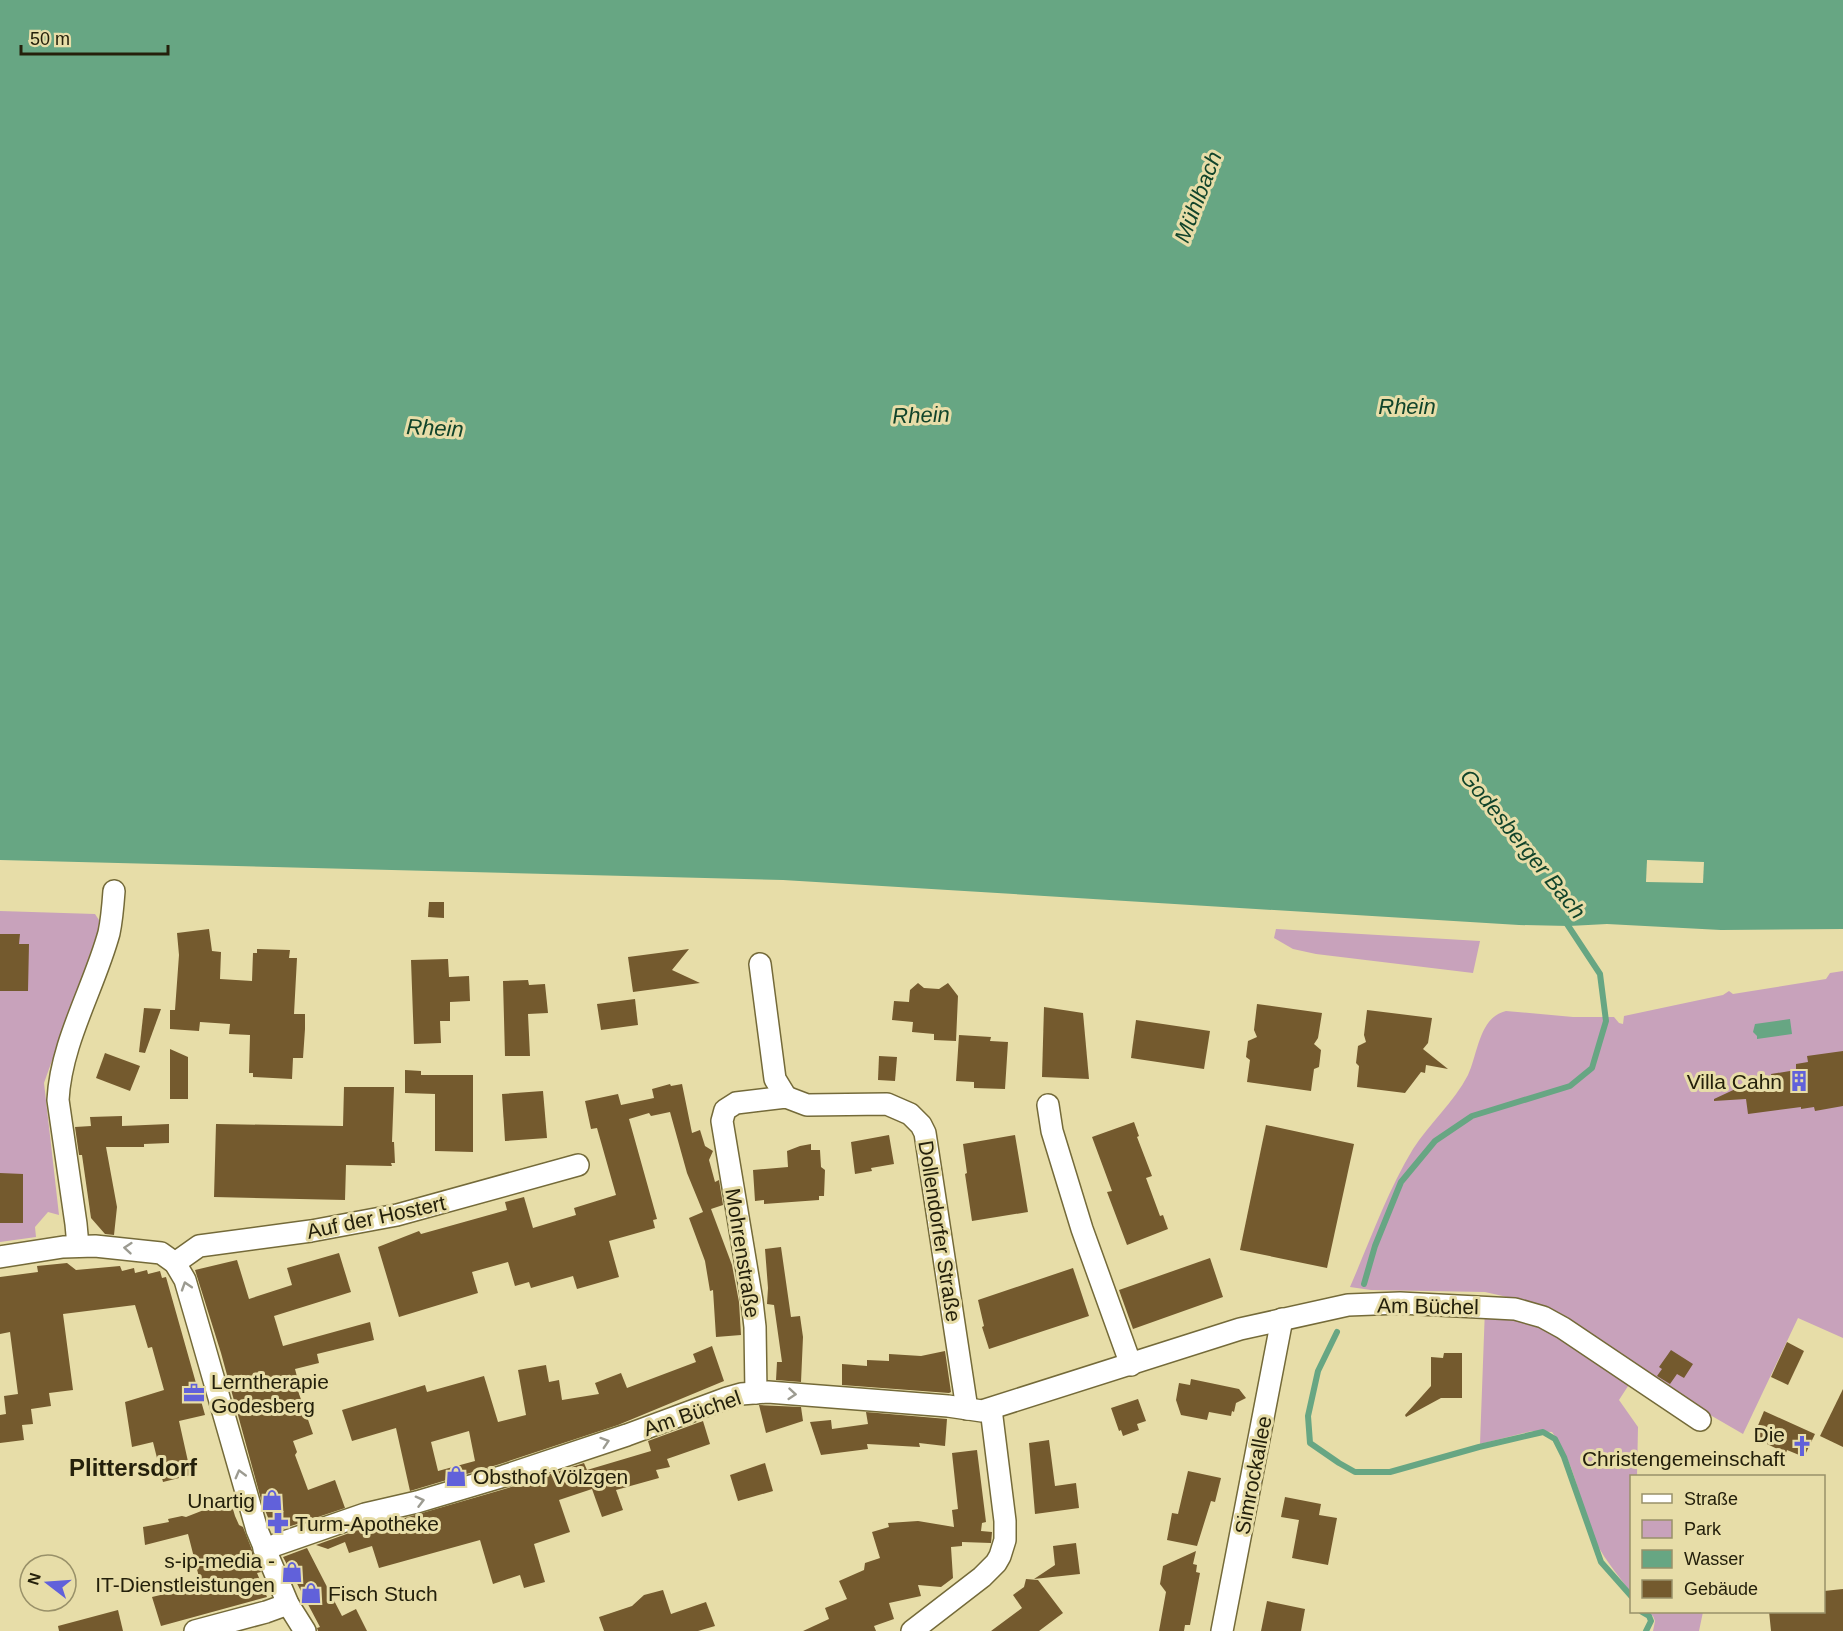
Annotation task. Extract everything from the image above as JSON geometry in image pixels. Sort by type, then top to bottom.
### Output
[{"type":"street","points":[[78,1246],[57,1100],[58,1086],[65,1056],[110,930],[114,891]]},
{"type":"street","points":[[760,964],[775,1079],[786,1097]]},
{"type":"street","name":"Dollendorfer Straße","points":[[723,1115],[725,1110],[736,1103],[786,1097],[807,1105],[887,1104],[910,1114],[921,1125],[928,1142],[967,1409]]},
{"type":"street","points":[[1048,1105],[1052,1131],[1082,1229],[1131,1365]]},
{"type":"street","name":"Mohrenstraße","points":[[723,1115],[723,1127],[754,1318],[756,1393]]},
{"type":"street","name":"Auf der Hostert","points":[[175,1263],[199,1246],[311,1232],[397,1215],[578,1165]]},
{"type":"street","points":[[0,1257],[78,1246],[146,1250],[161,1253],[175,1263],[185,1280],[250,1511],[288,1604],[305,1631]]},
{"type":"street","name":"Am Büchel","points":[[264,1550],[365,1514],[417,1502],[504,1476],[627,1435],[727,1398],[768,1392],[982,1411],[1240,1329],[1348,1305],[1384,1303],[1494,1307],[1528,1311],[1563,1328],[1700,1420]]},
{"type":"street","name":"Simrockallee","points":[[1222,1631],[1282,1319]]},
{"type":"street","points":[[912,1631],[991,1570],[1003,1548],[1005,1521],[991,1409]]},
{"type":"street","points":[[195,1631],[288,1604]]},
{"type":"green space","points":[[0,911],[95,914],[101,923],[44,1083],[59,1215],[48,1212],[35,1227],[36,1237],[0,1242]]},
{"type":"green space","points":[[1276,929],[1480,941],[1473,973],[1316,954],[1293,949],[1274,938]]},
{"type":"green space","points":[[1843,971],[1843,1338],[1798,1318],[1743,1434],[1674,1394],[1542,1305],[1485,1292],[1371,1290],[1350,1287],[1404,1165],[1419,1140],[1462,1085],[1468,1075],[1485,1028],[1497,1015],[1506,1011],[1573,1017],[1614,1017],[1623,1024],[1624,1016],[1723,995],[1729,991],[1733,994],[1826,979],[1830,973]]},
{"type":"green space","points":[[1485,1308],[1534,1317],[1630,1383],[1619,1400],[1638,1427],[1637,1475],[1630,1475],[1630,1592],[1595,1540],[1571,1467],[1552,1432],[1532,1431],[1480,1444]]},
{"type":"green space","points":[[1648,1613],[1703,1613],[1699,1631],[1653,1631],[1655,1621],[1653,1616]]},
{"type":"water","points":[[0,0],[1843,0],[1843,929],[1721,930],[1607,924],[1519,925],[783,880],[0,860]]},
{"type":"water","points":[[1790,1019],[1792,1034],[1757,1039],[1753,1032],[1755,1024]]},
{"type":"pier","points":[[1647,860],[1704,862],[1703,883],[1646,882]]},
{"type":"building","points":[[429,902],[444,902],[444,918],[428,917]]},
{"type":"building","points":[[209,929],[212,951],[221,952],[220,979],[252,981],[253,953],[257,953],[257,949],[290,950],[289,958],[297,958],[294,1014],[305,1014],[305,1029],[303,1058],[293,1058],[292,1079],[253,1077],[253,1073],[249,1073],[250,1035],[229,1034],[230,1024],[200,1022],[199,1031],[170,1029],[170,1010],[175,1010],[179,955],[177,933]]},
{"type":"building","points":[[0,934],[20,934],[19,944],[29,944],[28,991],[0,991]]},
{"type":"building","points":[[689,949],[672,970],[700,983],[633,992],[628,957]]},
{"type":"building","points":[[448,959],[449,977],[469,976],[470,1001],[450,1002],[450,1021],[440,1021],[441,1043],[414,1044],[411,960]]},
{"type":"building","points":[[528,980],[529,985],[545,984],[548,1013],[528,1014],[530,1056],[505,1056],[503,981]]},
{"type":"building","points":[[918,983],[924,988],[939,989],[948,983],[958,996],[956,1041],[934,1040],[934,1034],[912,1032],[913,1022],[892,1020],[894,1001],[909,1002],[910,990]]},
{"type":"building","points":[[635,999],[638,1025],[601,1030],[597,1004]]},
{"type":"building","points":[[1257,1004],[1322,1013],[1318,1038],[1314,1044],[1321,1050],[1319,1067],[1314,1069],[1311,1091],[1247,1082],[1250,1060],[1246,1057],[1248,1041],[1257,1037],[1254,1030]]},
{"type":"building","points":[[1044,1007],[1083,1013],[1089,1079],[1042,1077]]},
{"type":"building","points":[[144,1008],[161,1009],[145,1053],[139,1052]]},
{"type":"building","points":[[1367,1010],[1432,1018],[1428,1043],[1423,1049],[1448,1069],[1426,1065],[1425,1073],[1421,1072],[1405,1093],[1357,1087],[1358,1046],[1366,1042],[1364,1035]]},
{"type":"building","points":[[1136,1020],[1210,1031],[1204,1069],[1131,1058]]},
{"type":"building","points":[[959,1035],[991,1037],[990,1041],[1008,1042],[1005,1089],[974,1088],[974,1082],[956,1081]]},
{"type":"building","points":[[170,1049],[188,1057],[188,1099],[170,1099]]},
{"type":"building","name":"Villa Cahn","points":[[1843,1051],[1843,1106],[1815,1111],[1814,1107],[1801,1109],[1801,1107],[1748,1114],[1746,1099],[1714,1101],[1744,1083],[1772,1079],[1771,1074],[1796,1070],[1796,1064],[1808,1062],[1807,1056]]},
{"type":"building","points":[[105,1053],[140,1066],[130,1091],[96,1078]]},
{"type":"building","points":[[879,1056],[897,1057],[895,1081],[878,1080]]},
{"type":"building","points":[[405,1070],[421,1071],[421,1075],[473,1075],[473,1152],[435,1151],[435,1094],[405,1093]]},
{"type":"building","points":[[670,1084],[671,1086],[682,1084],[692,1133],[700,1130],[705,1146],[713,1151],[709,1160],[715,1182],[719,1180],[723,1205],[711,1209],[732,1265],[739,1302],[741,1335],[716,1337],[713,1290],[710,1291],[705,1261],[689,1218],[703,1212],[687,1173],[670,1112],[651,1116],[649,1113],[629,1119],[657,1219],[653,1220],[655,1228],[609,1241],[619,1277],[577,1289],[573,1276],[531,1288],[529,1282],[515,1286],[508,1262],[472,1272],[478,1293],[399,1317],[378,1247],[419,1231],[421,1234],[507,1210],[505,1202],[524,1197],[533,1228],[576,1215],[574,1208],[616,1195],[597,1128],[591,1129],[585,1101],[618,1094],[621,1105],[654,1098],[652,1089]]},
{"type":"building","points":[[344,1087],[394,1087],[392,1142],[394,1142],[395,1163],[391,1163],[392,1166],[346,1165],[345,1200],[214,1197],[216,1124],[343,1126]]},
{"type":"building","points":[[543,1091],[547,1138],[505,1141],[502,1094]]},
{"type":"building","points":[[122,1116],[122,1126],[169,1124],[169,1143],[144,1144],[144,1147],[106,1147],[117,1207],[114,1235],[105,1234],[91,1218],[82,1155],[79,1155],[75,1127],[91,1126],[90,1117]]},
{"type":"building","points":[[1134,1122],[1139,1136],[1137,1137],[1152,1176],[1146,1178],[1160,1216],[1163,1215],[1168,1229],[1127,1245],[1107,1192],[1112,1191],[1092,1137]]},
{"type":"building","points":[[1266,1125],[1354,1144],[1327,1268],[1240,1250]]},
{"type":"building","points":[[889,1135],[894,1164],[871,1168],[872,1171],[855,1174],[851,1142]]},
{"type":"building","points":[[1015,1135],[1028,1212],[972,1221],[963,1144]]},
{"type":"building","points":[[811,1144],[811,1150],[820,1150],[821,1167],[825,1170],[824,1196],[819,1196],[819,1200],[764,1204],[764,1200],[755,1201],[753,1170],[788,1167],[787,1151]]},
{"type":"building","points":[[0,1173],[23,1174],[23,1223],[0,1223]]},
{"type":"building","points":[[781,1247],[791,1317],[800,1316],[803,1337],[801,1382],[776,1380],[777,1362],[782,1362],[774,1305],[767,1304],[765,1249]]},
{"type":"building","points":[[339,1253],[351,1292],[274,1316],[283,1346],[370,1322],[374,1340],[317,1354],[319,1363],[295,1369],[300,1388],[297,1388],[313,1434],[293,1441],[297,1452],[295,1455],[308,1490],[335,1480],[345,1508],[279,1530],[272,1527],[262,1503],[221,1353],[195,1270],[237,1260],[249,1299],[292,1285],[287,1268]]},
{"type":"building","points":[[1210,1258],[1223,1297],[1133,1329],[1119,1290]]},
{"type":"building","points":[[67,1263],[76,1270],[120,1266],[122,1271],[134,1268],[135,1273],[147,1270],[148,1274],[160,1271],[162,1278],[166,1277],[205,1415],[179,1421],[191,1475],[163,1482],[153,1442],[132,1447],[125,1402],[164,1390],[152,1347],[148,1348],[135,1305],[63,1314],[73,1390],[49,1393],[51,1406],[31,1409],[33,1424],[22,1425],[24,1440],[0,1443],[0,1415],[6,1414],[4,1396],[18,1394],[10,1332],[0,1334],[0,1277],[38,1272],[37,1266]]},
{"type":"building","points":[[1073,1268],[1089,1316],[989,1349],[982,1327],[984,1326],[978,1300]]},
{"type":"building","points":[[1787,1342],[1804,1351],[1788,1385],[1771,1377]]},
{"type":"building","points":[[712,1346],[724,1381],[618,1425],[410,1491],[396,1428],[352,1441],[342,1410],[425,1385],[427,1392],[484,1376],[498,1422],[526,1415],[518,1370],[546,1365],[549,1382],[559,1380],[562,1400],[599,1394],[595,1383],[621,1373],[627,1388],[696,1362],[693,1354]],"holes":[[[469,1431],[475,1461],[438,1471],[431,1442]]]},
{"type":"building","points":[[1671,1350],[1693,1364],[1684,1378],[1677,1374],[1670,1384],[1657,1376],[1662,1369],[1659,1367]]},
{"type":"building","points":[[945,1351],[951,1392],[949,1393],[842,1385],[842,1364],[867,1366],[867,1360],[889,1361],[889,1354],[921,1356]]},
{"type":"building","points":[[1444,1353],[1462,1353],[1462,1398],[1441,1398],[1406,1417],[1405,1415],[1431,1386],[1431,1357],[1443,1358]]},
{"type":"building","points":[[1191,1379],[1239,1389],[1246,1398],[1236,1403],[1231,1416],[1209,1412],[1207,1420],[1181,1415],[1176,1400],[1179,1383],[1190,1385]]},
{"type":"building","points":[[1843,1389],[1843,1447],[1820,1436]]},
{"type":"building","points":[[1138,1399],[1146,1421],[1137,1424],[1139,1430],[1123,1436],[1111,1408]]},
{"type":"building","points":[[759,1405],[801,1407],[803,1421],[766,1433]]},
{"type":"building","points":[[1764,1411],[1815,1434],[1804,1457],[1787,1450],[1786,1453],[1754,1435]]},
{"type":"building","points":[[866,1412],[947,1419],[945,1446],[919,1443],[920,1447],[867,1444],[868,1449],[821,1455],[810,1422],[831,1420],[832,1429],[868,1424]]},
{"type":"building","points":[[703,1421],[710,1444],[667,1459],[670,1467],[656,1470],[659,1478],[616,1490],[623,1510],[602,1517],[592,1489],[559,1500],[570,1532],[534,1544],[545,1582],[524,1588],[520,1575],[493,1584],[480,1540],[379,1568],[372,1546],[349,1553],[345,1542],[328,1549],[316,1545],[366,1527],[367,1529],[508,1488],[584,1463],[587,1470],[651,1451],[648,1441]]},
{"type":"building","points":[[1049,1440],[1055,1486],[1076,1483],[1079,1508],[1035,1514],[1029,1443]]},
{"type":"building","points":[[977,1450],[986,1522],[982,1523],[981,1531],[992,1532],[991,1543],[962,1542],[962,1546],[951,1547],[953,1578],[941,1587],[918,1585],[921,1596],[889,1603],[894,1619],[874,1626],[876,1631],[803,1631],[829,1619],[825,1608],[847,1599],[839,1581],[864,1570],[865,1563],[880,1558],[872,1532],[889,1527],[888,1523],[918,1521],[954,1527],[952,1510],[958,1509],[952,1453]]},
{"type":"building","points":[[765,1463],[773,1491],[738,1501],[730,1475]]},
{"type":"building","points":[[1188,1471],[1221,1478],[1215,1502],[1211,1501],[1197,1546],[1167,1540],[1172,1513],[1178,1514]]},
{"type":"building","points":[[1285,1497],[1321,1504],[1319,1515],[1337,1518],[1328,1565],[1292,1558],[1299,1520],[1281,1517]]},
{"type":"building","points":[[230,1499],[235,1516],[239,1525],[243,1527],[261,1572],[257,1573],[267,1597],[161,1626],[152,1597],[200,1581],[188,1534],[145,1545],[143,1527],[169,1522],[168,1519],[186,1517],[209,1508],[208,1505]]},
{"type":"building","points":[[1076,1543],[1080,1574],[1034,1579],[1055,1565],[1053,1546]]},
{"type":"building","points":[[307,1548],[342,1616],[356,1609],[367,1631],[318,1631],[317,1628],[320,1627],[283,1557]]},
{"type":"building","points":[[1196,1551],[1193,1564],[1197,1565],[1196,1572],[1200,1573],[1190,1625],[1185,1625],[1184,1631],[1159,1631],[1166,1592],[1160,1584],[1163,1566]]},
{"type":"building","points":[[1026,1579],[1038,1580],[1063,1613],[1039,1631],[991,1631],[1022,1608],[1013,1595],[1024,1587]]},
{"type":"building","points":[[1843,1589],[1843,1631],[1771,1631],[1769,1613],[1825,1613],[1825,1591]]},
{"type":"building","points":[[663,1590],[671,1614],[706,1602],[715,1626],[698,1631],[604,1631],[599,1617],[632,1606],[644,1595]]},
{"type":"building","points":[[1267,1601],[1305,1609],[1301,1631],[1261,1631]]},
{"type":"building","points":[[118,1610],[123,1631],[59,1631],[58,1626]]},
{"type":"waterway","name":"Godesberger Bach","points":[[1364,1284],[1375,1246],[1401,1182],[1435,1141],[1472,1116],[1570,1086],[1592,1068],[1606,1021],[1600,974],[1565,921]]},
{"type":"waterway","name":"Godesberger Bach","points":[[1337,1332],[1318,1371],[1308,1416],[1310,1443],[1355,1472],[1390,1472],[1543,1432],[1555,1439],[1564,1457],[1601,1562],[1630,1595]]},
{"type":"waterway","name":"Godesberger Bach","points":[[1644,1613],[1649,1616],[1651,1621],[1646,1631]]},
{"type":"place","name":"Villa Cahn","points":[[1799,1081]]},
{"type":"place","name":"Lerntherapie Godesberg","points":[[194,1393]]},
{"type":"place","name":"Die Christengemeinschaft","points":[[1802,1446]]},
{"type":"place","name":"Obsthof Völzgen","points":[[456,1476]]},
{"type":"place","name":"Unartig","points":[[272,1500]]},
{"type":"place","name":"Turm-Apotheke","points":[[278,1523]]},
{"type":"place","name":"s-ip-media - IT-Dienstleistungen","points":[[292,1572]]},
{"type":"place","name":"Fisch Stuch","points":[[311,1593]]},
{"type":"district","name":"Plittersdorf","points":[[133,1467]]},
{"type":"water label","name":"Mühlbach","points":[[1198,197]]},
{"type":"water label","name":"Rhein","points":[[1407,406]]},
{"type":"water label","name":"Rhein","points":[[921,415]]},
{"type":"water label","name":"Rhein","points":[[435,428]]}]
